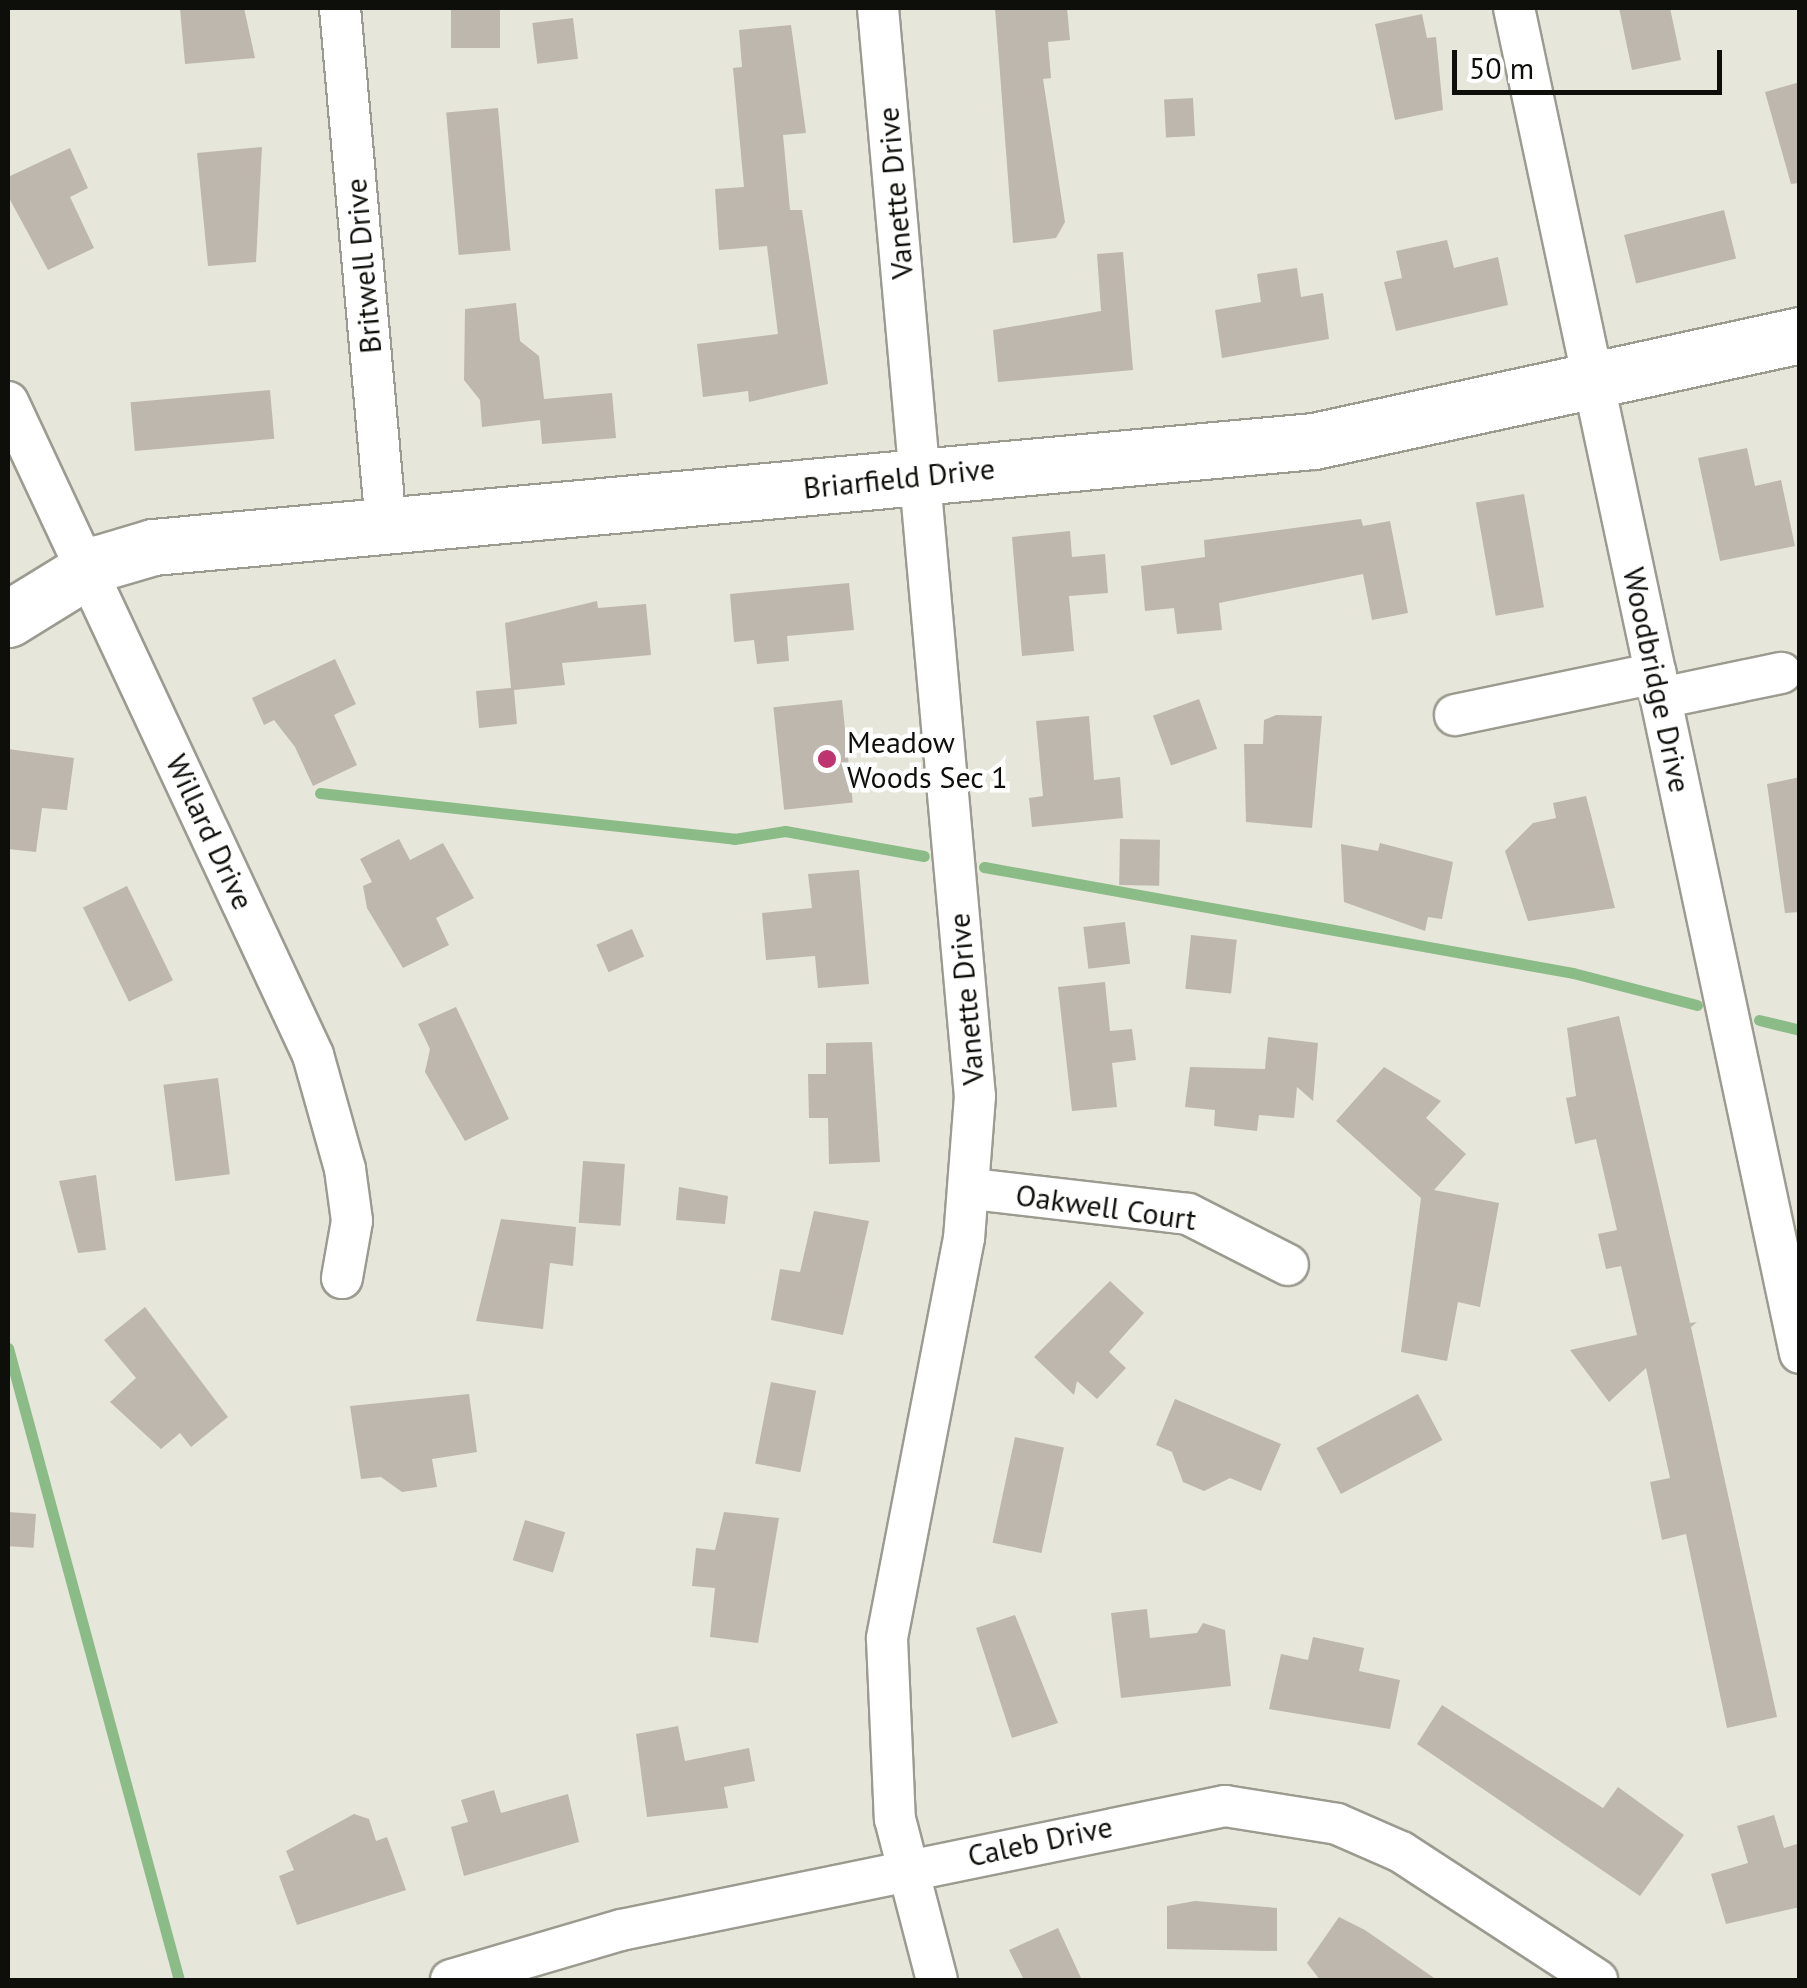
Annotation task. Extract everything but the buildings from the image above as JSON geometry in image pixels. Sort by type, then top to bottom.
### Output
[{"type":"street","name":"Britwell Drive","points":[[340,8],[386,525]]},
{"type":"street","name":"Vanette Drive","points":[[878,8],[975,1096],[972,1189],[892,1583],[885,1696],[904,1870],[937,1980]]},
{"type":"street","name":"Woodbridge Drive","points":[[1514,8],[1800,1353]]},
{"type":"street","name":"Briarfield Drive","points":[[8,620],[88,571],[153,547],[1314,441],[1800,335]]},
{"type":"street","name":"Willard Drive","points":[[8,402],[313,1055],[345,1169],[352,1221],[342,1278]]},
{"type":"street","points":[[1455,715],[1781,673]]},
{"type":"street","name":"Oakwell Court","points":[[972,1189],[1188,1214],[1288,1265]]},
{"type":"street","name":"Caleb Drive","points":[[451,1980],[578,1940],[1174,1812],[1271,1809],[1400,1852],[1597,1980]]},
{"type":"waterway","points":[[320,793],[734,839],[785,831],[924,856]]},
{"type":"waterway","points":[[984,867],[1573,973],[1697,1005]]},
{"type":"waterway","points":[[1759,1020],[1800,1030]]},
{"type":"waterway","points":[[8,1348],[179,1980]]},
{"type":"place","name":"Meadow Woods Sec 1","points":[[827,759]]}]
